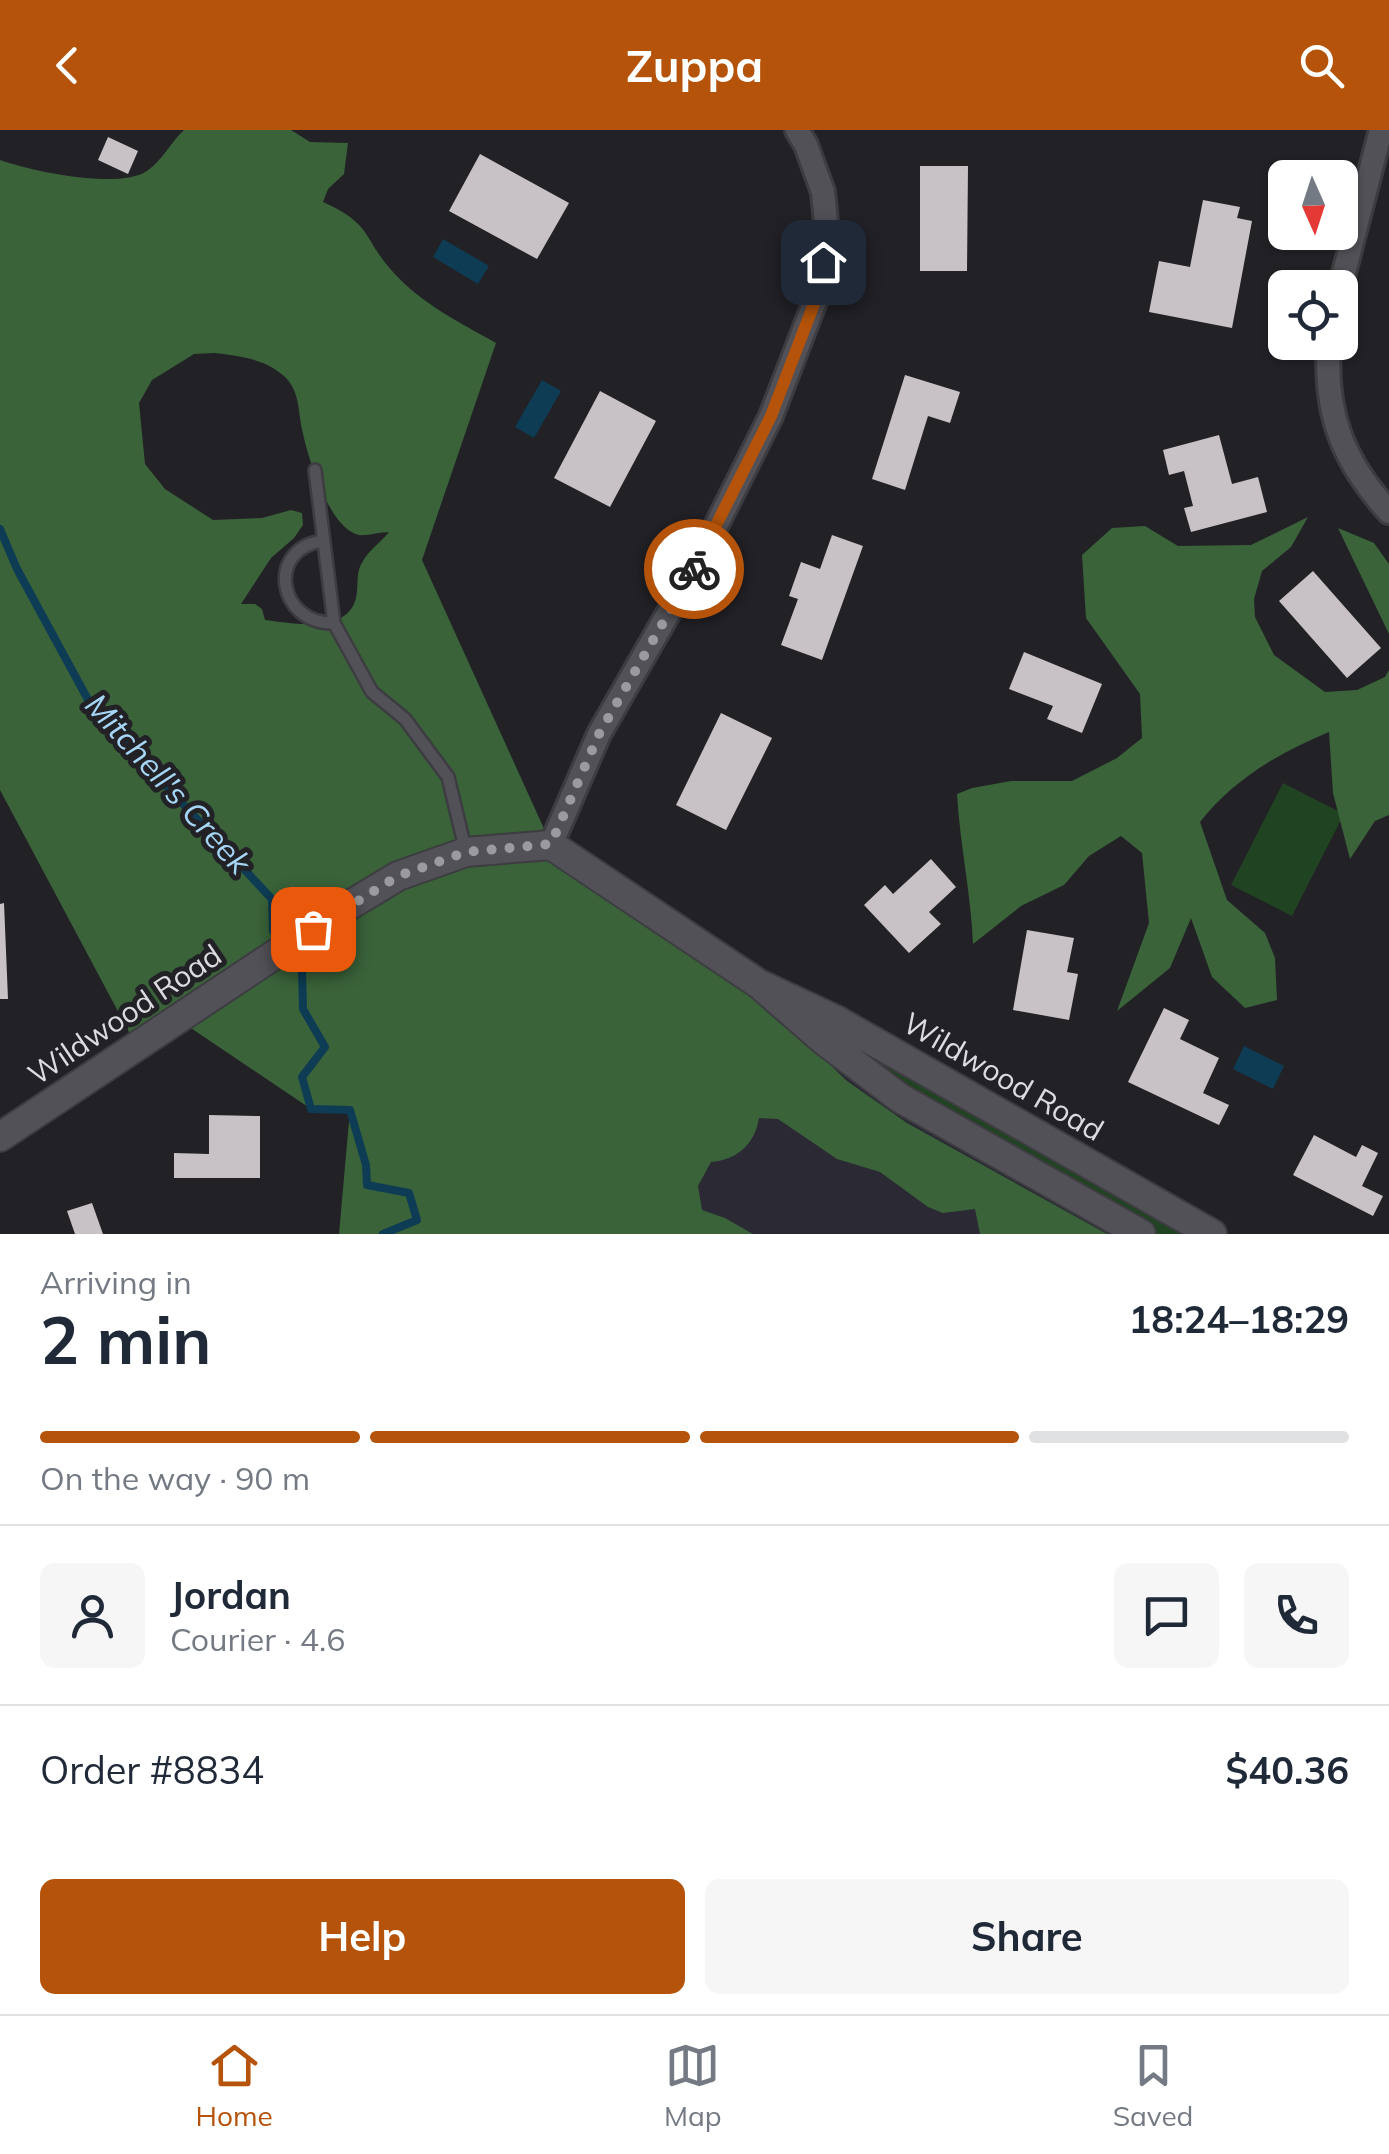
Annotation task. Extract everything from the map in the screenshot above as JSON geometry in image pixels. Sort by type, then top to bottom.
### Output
[{"type":"street","points":[[551,844],[599,734],[700,558],[771,416],[819,291],[827,232],[823,192],[797,130]]},
{"type":"street","points":[[1345,270],[1381,130]]},
{"type":"street","points":[[1328,360],[1333,422],[1370,492],[1389,512]]},
{"type":"street","name":"Wildwood Road","points":[[0,1137],[398,876],[466,852],[551,844],[759,984],[822,1039],[900,1098],[1140,1234]]},
{"type":"street","name":"Wildwood Road","points":[[759,984],[836,1020],[1212,1234]]},
{"type":"lane","points":[[315,470],[334,623],[372,692],[405,719],[448,778],[466,852]]},
{"type":"lane","points":[[323,541],[300,546],[292,554],[288,591],[301,615],[321,623],[334,623]]},
{"type":"shaded area","points":[[759,984],[1212,1234],[713,1234],[662,1125]]},
{"type":"green space","points":[[184,130],[291,130],[310,142],[348,143],[344,174],[328,189],[323,202],[359,225],[383,260],[416,294],[496,343],[422,560],[551,844],[759,984],[801,1037],[847,1081],[907,1123],[1107,1234],[980,1234],[975,1209],[943,1213],[928,1207],[880,1172],[837,1159],[778,1119],[759,1118],[744,1149],[711,1162],[698,1186],[702,1210],[753,1234],[339,1234],[350,1110],[311,1109],[179,1020],[137,1047],[0,790],[0,160],[75,177],[117,179],[147,171]],"holes":[[[214,353],[262,363],[286,378],[296,396],[314,472],[338,520],[359,535],[389,532],[363,561],[356,598],[351,610],[342,617],[317,624],[265,620],[262,609],[255,604],[241,604],[271,558],[303,525],[302,513],[291,510],[262,518],[213,520],[165,489],[145,464],[139,403],[152,380],[194,354]]]},
{"type":"green space","points":[[1308,517],[1291,547],[1262,571],[1254,599],[1255,617],[1274,655],[1325,692],[1357,690],[1385,677],[1389,670],[1389,815],[1375,821],[1350,859],[1333,793],[1329,732],[1259,768],[1228,792],[1200,822],[1227,900],[1265,933],[1275,958],[1277,1000],[1245,1008],[1212,977],[1191,918],[1170,968],[1117,1011],[1149,923],[1142,853],[1121,836],[1089,856],[1064,885],[1021,906],[973,944],[957,794],[1011,781],[1072,781],[1117,758],[1142,738],[1140,694],[1086,618],[1082,555],[1112,528],[1145,526],[1178,546],[1251,545]]},
{"type":"green space","points":[[1338,528],[1374,543],[1389,564],[1389,634]]},
{"type":"green space","points":[[1283,783],[1344,814],[1292,916],[1231,885]]},
{"type":"green space","points":[[836,1020],[1212,1234],[1141,1234],[822,1039]]},
{"type":"water","points":[[443,239],[489,266],[478,284],[433,257]]},
{"type":"water","points":[[542,380],[561,391],[534,438],[515,427]]},
{"type":"water","points":[[1244,1046],[1284,1066],[1273,1089],[1233,1069]]},
{"type":"building","points":[[108,137],[138,151],[128,174],[98,160]]},
{"type":"building","points":[[480,154],[569,203],[537,259],[449,211]]},
{"type":"building","points":[[920,166],[968,166],[967,271],[920,271]]},
{"type":"building","points":[[1203,200],[1240,207],[1237,218],[1252,221],[1232,328],[1149,312],[1159,261],[1190,267]]},
{"type":"building","points":[[905,375],[960,392],[950,423],[928,416],[905,490],[872,479]]},
{"type":"building","points":[[600,391],[656,421],[610,507],[554,478]]},
{"type":"building","points":[[1219,435],[1232,484],[1258,477],[1267,512],[1191,532],[1184,508],[1193,506],[1184,471],[1169,475],[1163,450]]},
{"type":"building","points":[[832,535],[863,546],[822,660],[781,645],[798,599],[789,596],[801,562],[820,569]]},
{"type":"building","points":[[1313,571],[1381,648],[1347,678],[1279,601]]},
{"type":"building","points":[[1024,652],[1102,684],[1082,733],[1047,719],[1053,706],[1009,689]]},
{"type":"building","points":[[721,713],[772,738],[726,830],[676,805]]},
{"type":"building","points":[[931,859],[956,887],[929,912],[941,924],[909,953],[864,905],[885,885],[893,894]]},
{"type":"building","points":[[4,903],[8,999],[0,999],[0,904]]},
{"type":"building","points":[[1027,930],[1074,938],[1067,972],[1078,974],[1069,1020],[1013,1010]]},
{"type":"building","points":[[1164,1008],[1189,1020],[1180,1039],[1219,1058],[1203,1093],[1229,1105],[1219,1125],[1128,1082]]},
{"type":"building","points":[[209,1115],[260,1116],[260,1178],[174,1178],[174,1153],[209,1154]]},
{"type":"building","points":[[1314,1135],[1356,1157],[1362,1145],[1378,1153],[1362,1186],[1383,1196],[1373,1216],[1293,1175]]},
{"type":"building","points":[[92,1203],[103,1234],[75,1234],[67,1211]]},
{"type":"waterway","name":"Mitchell's Creek","points":[[0,529],[17,569],[92,707],[272,899],[273,931],[302,970],[303,1009],[325,1047],[302,1077],[311,1109],[350,1110],[366,1165],[367,1185],[409,1193],[417,1220],[383,1234]]},
{"type":"way so far","points":[[313,929],[398,876],[466,852],[551,844],[599,734],[694,569]]},
{"type":"route","points":[[694,569],[771,416],[819,291],[823,262]]}]
